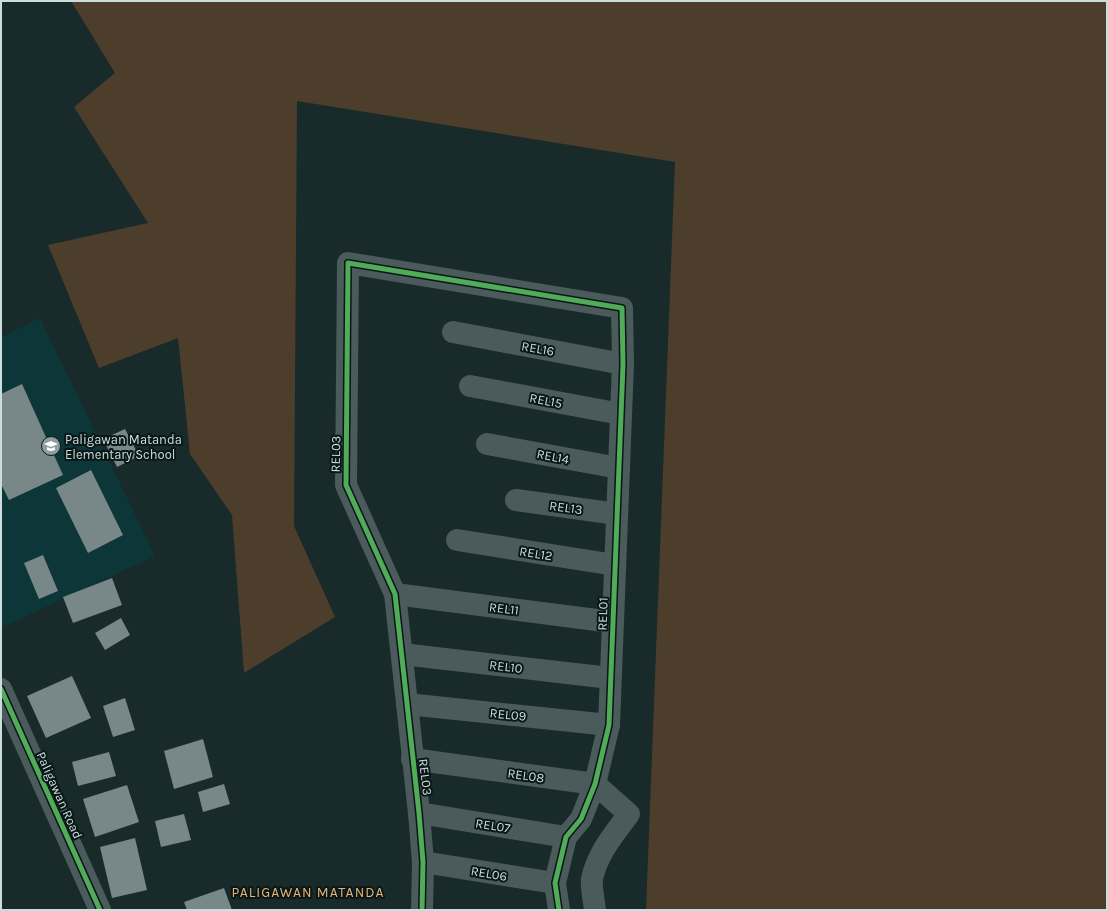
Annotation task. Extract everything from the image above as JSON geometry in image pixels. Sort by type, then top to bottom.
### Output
[{"type":"street","name":"REL03","points":[[423,910],[419,813],[395,594],[346,485],[348,264],[622,308]]},
{"type":"street","name":"REL01","points":[[558,910],[555,883],[566,837],[581,819],[595,784],[609,725],[623,364],[622,308]]},
{"type":"street","name":"REL16","points":[[454,332],[623,364]]},
{"type":"street","name":"REL15","points":[[470,386],[621,414]]},
{"type":"street","name":"REL14","points":[[487,444],[619,468]]},
{"type":"street","name":"REL13","points":[[516,500],[617,514]]},
{"type":"street","name":"REL12","points":[[457,540],[615,565]]},
{"type":"street","name":"REL11","points":[[395,594],[612,622]]},
{"type":"street","name":"REL10","points":[[402,654],[610,678]]},
{"type":"street","name":"Paligawan Road","points":[[1,689],[100,910]]},
{"type":"street","name":"REL09","points":[[407,704],[609,725]]},
{"type":"street","name":"REL08","points":[[412,759],[595,784]]},
{"type":"street","points":[[595,784],[629,814],[608,842],[596,866],[592,880],[595,910]]},
{"type":"street","name":"REL07","points":[[419,813],[566,837]]},
{"type":"street","name":"REL06","points":[[422,862],[555,883]]},
{"type":"shaded area","points":[[71,1],[1107,1],[1107,910],[646,910],[675,162],[297,101],[294,526],[335,617],[244,673],[232,515],[190,454],[178,338],[99,368],[48,245],[148,223],[74,107],[115,73]]},
{"type":"shaded area","name":"Paligawan Matanda Elementary School","points":[[40,318],[155,556],[1,628],[1,337]]},
{"type":"building","points":[[22,384],[63,475],[9,500],[1,484],[1,394]]},
{"type":"building","points":[[125,429],[139,456],[117,467],[103,439]]},
{"type":"building","points":[[91,470],[123,535],[88,553],[56,488]]},
{"type":"building","points":[[43,555],[58,591],[39,599],[24,563]]},
{"type":"building","points":[[112,578],[122,605],[73,623],[63,597]]},
{"type":"building","points":[[121,618],[130,635],[105,650],[95,633]]},
{"type":"building","points":[[72,676],[91,718],[46,738],[27,696]]},
{"type":"building","points":[[125,698],[135,730],[113,737],[103,706]]},
{"type":"building","points":[[203,739],[213,777],[174,789],[164,751]]},
{"type":"building","points":[[109,752],[116,776],[78,786],[72,762]]},
{"type":"building","points":[[224,784],[230,804],[203,812],[198,792]]},
{"type":"building","points":[[127,785],[139,822],[95,837],[83,799]]},
{"type":"building","points":[[184,814],[191,840],[161,847],[155,821]]},
{"type":"building","points":[[135,838],[147,890],[112,898],[100,847]]},
{"type":"building","points":[[224,888],[232,910],[187,910],[184,902]]},
{"type":"cycle path","points":[[422,910],[423,862],[419,813],[395,594],[346,485],[348,263],[622,308],[623,364],[609,725],[595,784],[581,819],[566,837],[555,883],[559,910]]},
{"type":"cycle path","points":[[1,689],[100,910]]},
{"type":"place","name":"Paligawan Matanda Elementary School","points":[[51,446]]},
{"type":"district","name":"PALIGAWAN MATANDA","points":[[308,892]]}]
